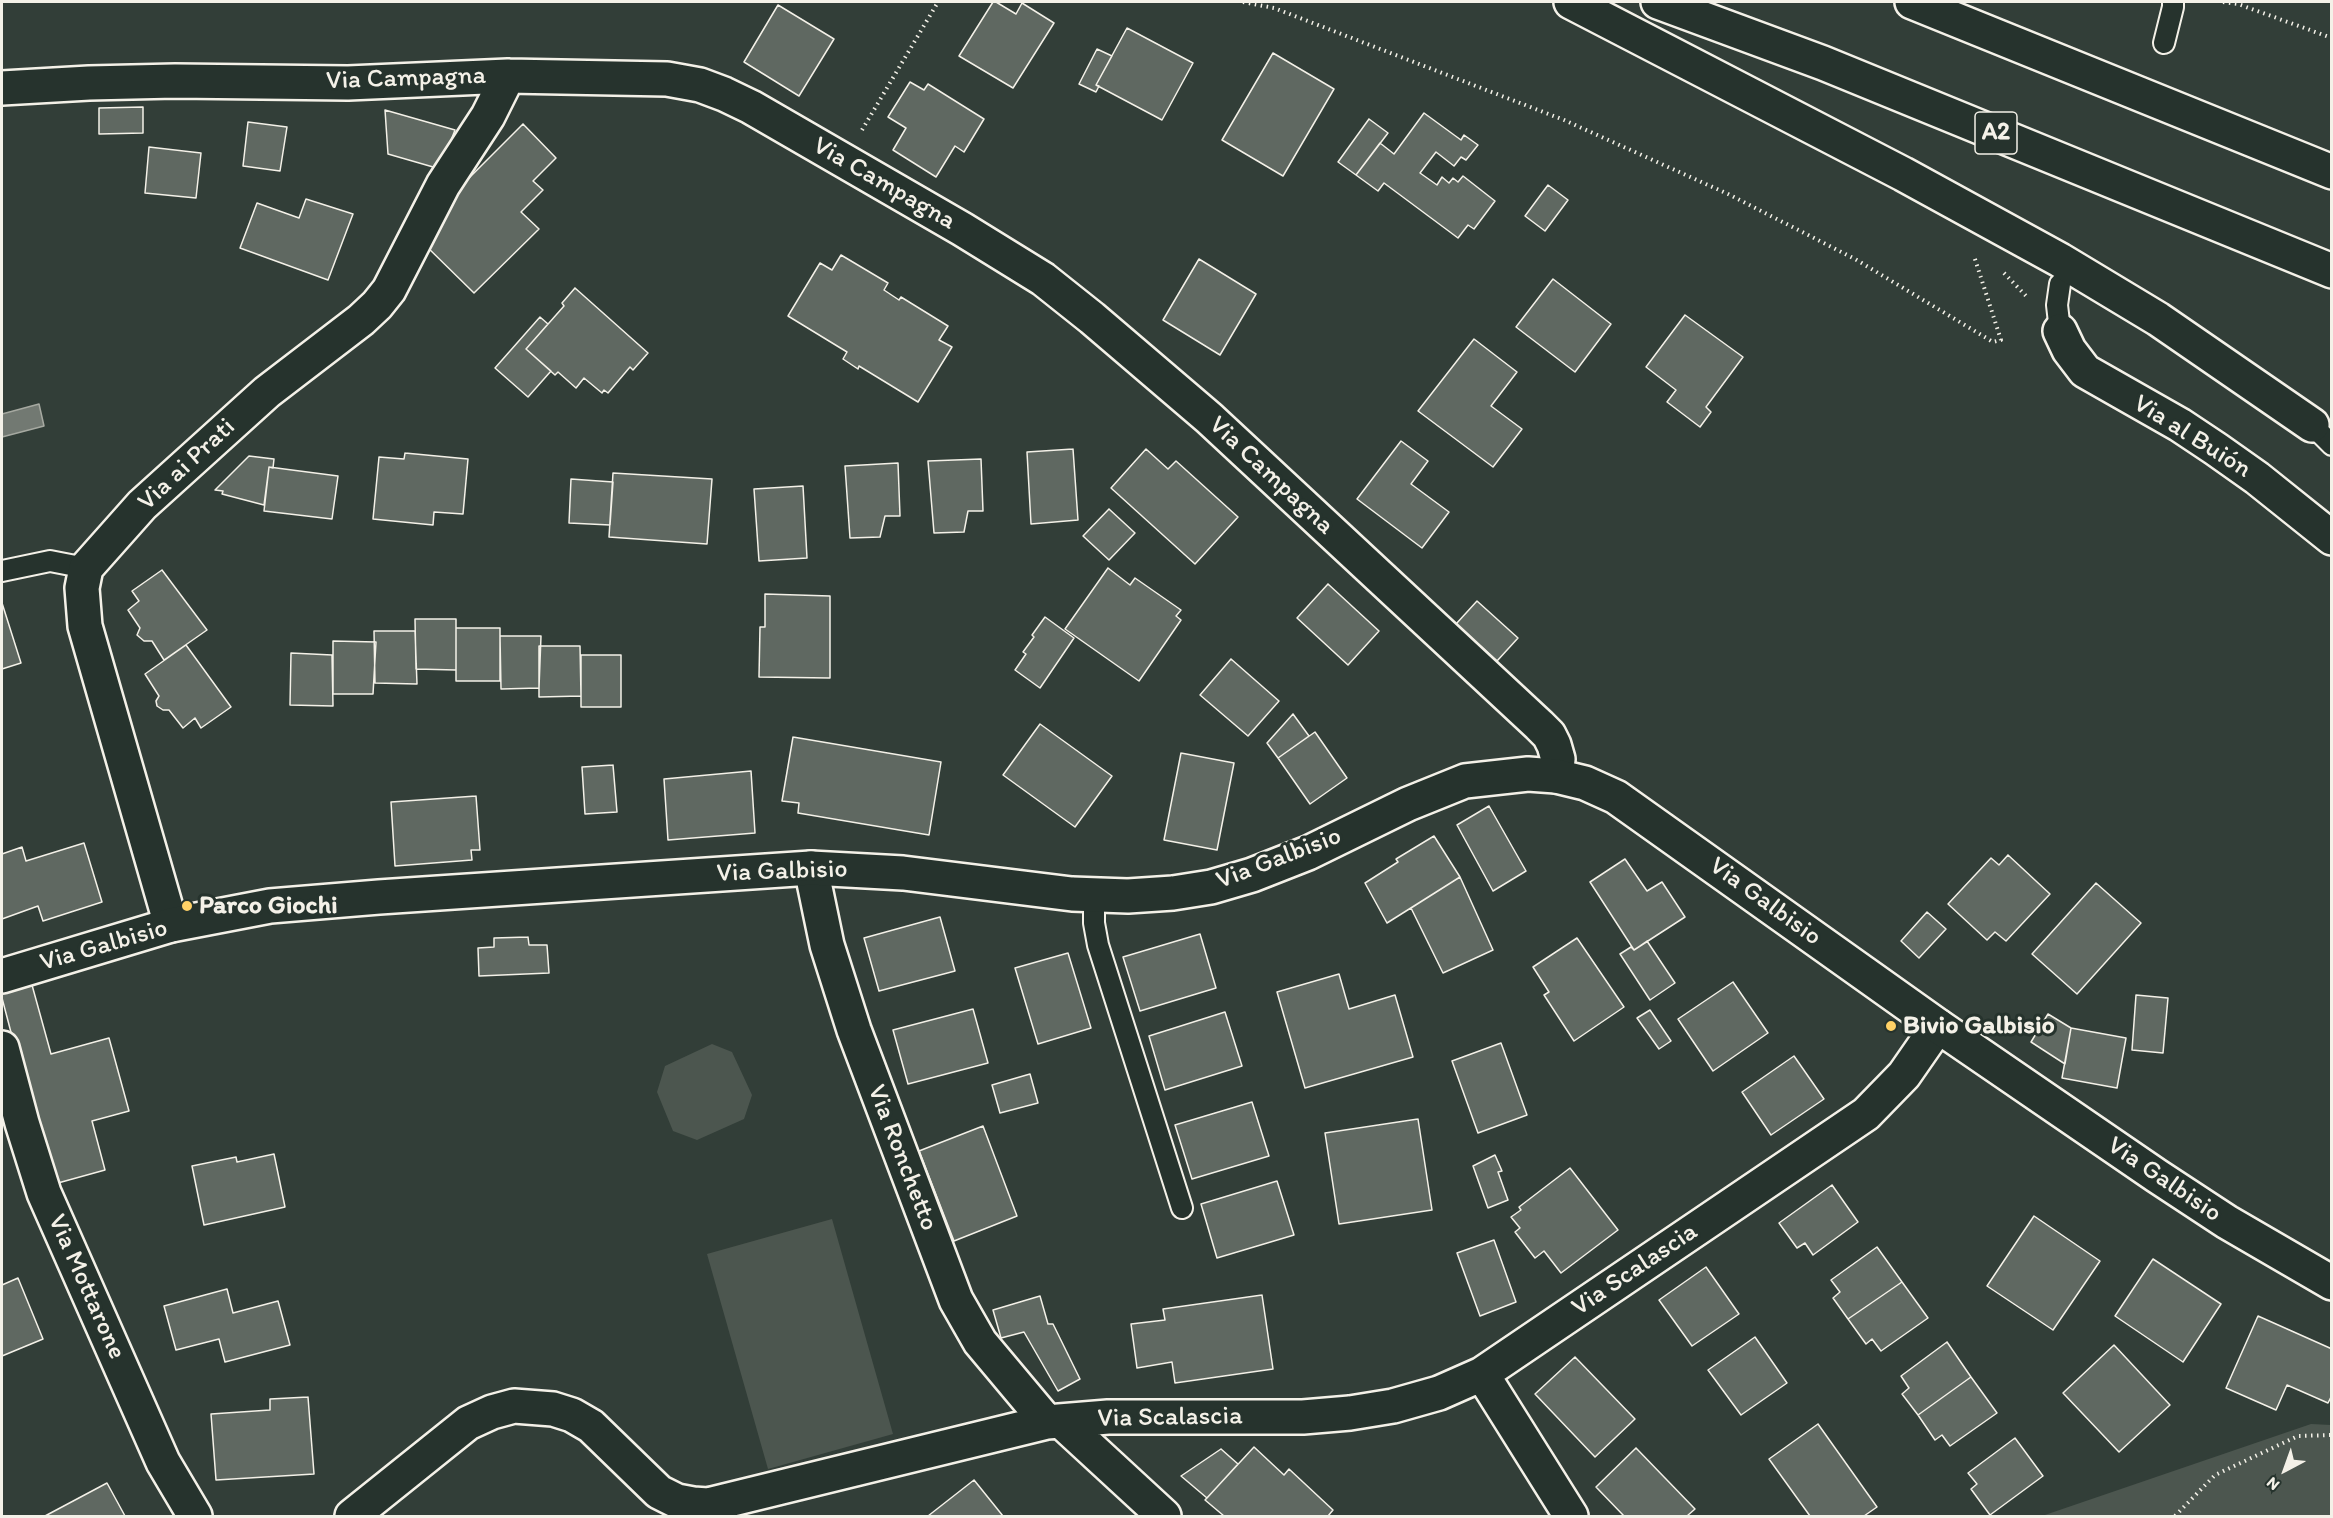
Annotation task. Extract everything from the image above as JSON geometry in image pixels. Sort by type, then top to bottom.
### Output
[{"type":"main road","points":[[1571,2],[1882,163],[2061,260],[2158,319],[2325,436]]},
{"type":"main road","name":"A2","points":[[1659,2],[1823,63],[2331,271]]},
{"type":"main road","points":[[1912,2],[2331,172]]},
{"type":"main road","name":"Via Campagna","points":[[2,88],[132,82],[348,83],[508,76],[667,79],[700,85],[751,107],[845,160],[1043,279],[1092,318],[1182,395],[1539,725],[1549,735],[1554,745],[1558,759],[1556,776]]},
{"type":"main road","name":"Via ai Prati","points":[[86,567],[142,506],[258,400],[377,305],[389,290],[442,185],[488,116],[508,76]]},
{"type":"main road","name":"Via al Buión","points":[[2060,331],[2072,356],[2085,371],[2180,425],[2216,449],[2258,478],[2331,538]]},
{"type":"main road","points":[[86,567],[82,588],[86,626],[171,925]]},
{"type":"main road","name":"Via Galbisio","points":[[2,976],[171,925],[270,906],[302,903],[811,868],[903,873],[1002,887],[1094,896],[1173,893],[1251,875],[1308,853],[1408,804],[1465,782],[1528,774],[1556,776],[1585,783],[1616,797],[1938,1026],[2227,1222],[2331,1283]]},
{"type":"main road","name":"Via Ronchetto","points":[[811,868],[827,945],[854,1030],[956,1300],[980,1342],[1054,1421],[1164,1516]]},
{"type":"main road","name":"Via Scalascia","points":[[352,1516],[468,1423],[492,1412],[514,1406],[553,1409],[572,1415],[591,1426],[678,1509],[693,1504],[737,1499],[1054,1421],[1108,1417],[1303,1417],[1393,1406],[1439,1393],[1482,1374],[1866,1114],[1904,1075],[1938,1026]]},
{"type":"main road","name":"Via Mottarone","points":[[2,1048],[21,1123],[44,1193],[164,1462],[195,1516]]},
{"type":"main road","points":[[1482,1374],[1571,1516]]},
{"type":"lane","points":[[2164,43],[2173,2]]},
{"type":"lane","points":[[2060,284],[2057,305],[2060,331]]},
{"type":"lane","points":[[2,572],[39,561],[86,567]]},
{"type":"lane","points":[[1094,896],[1094,922],[1098,945],[1182,1208]]},
{"type":"path","points":[[845,160],[938,2]]},
{"type":"path","points":[[1243,2],[1274,8],[1564,120],[1728,194],[1855,259],[1993,342],[2001,340],[1973,257],[1980,249]]},
{"type":"path","points":[[2223,2],[2238,4],[2331,38]]},
{"type":"path","points":[[1996,265],[2060,331]]},
{"type":"path","points":[[2175,1516],[2216,1475],[2298,1436],[2331,1436]]},
{"type":"shaded area","points":[[39,404],[44,426],[2,437],[2,414]]},
{"type":"shaded area","points":[[712,1044],[732,1052],[752,1095],[744,1119],[697,1140],[673,1131],[657,1092],[665,1066]]},
{"type":"shaded area","points":[[832,1219],[893,1434],[768,1469],[707,1254]]},
{"type":"shaded area","points":[[2311,1424],[2331,1425],[2331,1516],[2042,1516]]},
{"type":"building","points":[[993,2],[1016,14],[1022,3],[1054,23],[1013,88],[959,56]]},
{"type":"building","points":[[778,5],[834,39],[799,96],[744,62]]},
{"type":"building","points":[[1127,28],[1193,63],[1162,120],[1096,85]]},
{"type":"building","points":[[1097,49],[1112,56],[1096,85],[1099,86],[1096,92],[1079,84]]},
{"type":"building","points":[[1273,53],[1334,89],[1283,176],[1222,140]]},
{"type":"building","points":[[910,82],[924,90],[928,84],[984,119],[964,152],[955,146],[936,177],[893,150],[906,128],[888,117]]},
{"type":"building","points":[[143,107],[143,133],[99,134],[99,108]]},
{"type":"building","points":[[385,110],[455,130],[440,169],[388,154]]},
{"type":"building","points":[[1424,113],[1461,140],[1464,135],[1478,145],[1466,160],[1461,157],[1454,166],[1436,152],[1420,173],[1437,185],[1442,177],[1449,183],[1453,178],[1458,182],[1463,176],[1495,201],[1474,229],[1468,225],[1458,238],[1384,183],[1378,191],[1356,175],[1380,143],[1394,154]]},
{"type":"building","points":[[1369,119],[1388,133],[1356,175],[1338,162]]},
{"type":"building","points":[[248,122],[287,127],[280,171],[243,166]]},
{"type":"building","points":[[523,124],[556,158],[533,181],[543,190],[521,212],[539,229],[474,293],[421,241],[446,216],[439,208]]},
{"type":"building","points":[[149,147],[201,153],[196,198],[145,193]]},
{"type":"building","points":[[1548,185],[1568,200],[1545,231],[1525,216]]},
{"type":"building","points":[[306,199],[353,214],[328,280],[240,248],[257,203],[299,218]]},
{"type":"building","points":[[841,255],[888,283],[884,290],[899,300],[901,297],[948,326],[939,340],[952,347],[918,402],[859,366],[858,369],[843,359],[847,352],[788,316],[820,263],[832,270]]},
{"type":"building","points":[[1199,259],[1256,294],[1220,355],[1163,320]]},
{"type":"building","points":[[1553,279],[1611,324],[1575,372],[1516,327]]},
{"type":"building","points":[[575,288],[648,353],[633,370],[630,367],[608,393],[604,390],[602,393],[584,378],[576,388],[558,372],[555,375],[526,349],[564,306],[562,303]]},
{"type":"building","points":[[1685,315],[1743,357],[1706,407],[1711,412],[1700,427],[1667,402],[1676,390],[1646,367]]},
{"type":"building","points":[[540,317],[548,324],[526,349],[551,371],[528,397],[495,368]]},
{"type":"building","points":[[1474,339],[1517,372],[1491,406],[1522,429],[1493,467],[1418,411]]},
{"type":"building","points":[[1401,441],[1428,461],[1411,484],[1449,512],[1422,548],[1357,499]]},
{"type":"building","points":[[1073,449],[1078,520],[1031,524],[1027,452]]},
{"type":"building","points":[[1146,449],[1168,469],[1176,461],[1238,517],[1195,564],[1111,488]]},
{"type":"building","points":[[405,453],[468,459],[463,514],[434,512],[433,525],[373,519],[379,457],[404,459]]},
{"type":"building","points":[[249,456],[274,459],[273,468],[269,467],[264,505],[215,490]]},
{"type":"building","points":[[981,459],[983,511],[968,511],[964,532],[934,533],[928,461]]},
{"type":"building","points":[[898,463],[900,516],[885,516],[880,537],[850,538],[845,466]]},
{"type":"building","points":[[269,467],[338,476],[332,519],[264,511]]},
{"type":"building","points":[[613,473],[712,479],[707,544],[609,537]]},
{"type":"building","points":[[571,479],[613,482],[610,525],[569,523]]},
{"type":"building","points":[[803,486],[807,558],[759,561],[754,489]]},
{"type":"building","points":[[1109,509],[1135,533],[1109,560],[1083,536]]},
{"type":"building","points":[[1108,568],[1130,585],[1135,578],[1181,610],[1176,616],[1181,620],[1139,681],[1065,629]]},
{"type":"building","points":[[162,570],[207,630],[164,660],[152,641],[144,641],[137,635],[140,628],[128,610],[139,601],[132,591]]},
{"type":"building","points":[[1328,584],[1379,631],[1348,665],[1297,618]]},
{"type":"building","points":[[765,594],[830,596],[830,678],[759,677],[760,627],[765,627]]},
{"type":"building","points":[[1477,601],[1518,638],[1497,661],[1456,624]]},
{"type":"building","points":[[2,603],[21,663],[2,669]]},
{"type":"building","points":[[1045,617],[1074,638],[1040,688],[1015,670],[1026,654],[1023,652],[1034,637],[1032,635]]},
{"type":"building","points":[[415,619],[456,619],[456,670],[416,669]]},
{"type":"building","points":[[456,628],[500,628],[500,681],[456,681]]},
{"type":"building","points":[[374,631],[415,631],[417,684],[375,683]]},
{"type":"building","points":[[500,636],[541,636],[539,688],[501,689]]},
{"type":"building","points":[[333,641],[376,642],[373,694],[333,694]]},
{"type":"building","points":[[186,645],[231,707],[201,728],[195,718],[183,728],[169,710],[163,710],[157,706],[156,701],[159,696],[145,674]]},
{"type":"building","points":[[539,646],[580,646],[581,696],[539,697]]},
{"type":"building","points":[[291,653],[332,655],[333,706],[290,705]]},
{"type":"building","points":[[581,655],[621,655],[621,707],[581,707]]},
{"type":"building","points":[[1231,659],[1279,701],[1248,736],[1200,695]]},
{"type":"building","points":[[1293,714],[1309,736],[1278,758],[1267,743]]},
{"type":"building","points":[[1040,724],[1112,776],[1075,827],[1003,775]]},
{"type":"building","points":[[1315,732],[1347,778],[1310,804],[1278,758]]},
{"type":"building","points":[[793,737],[941,762],[929,835],[798,813],[799,803],[782,801]]},
{"type":"building","points":[[1181,753],[1234,763],[1217,850],[1164,840]]},
{"type":"building","points":[[613,765],[617,812],[585,814],[582,767]]},
{"type":"building","points":[[751,771],[755,833],[668,840],[664,779]]},
{"type":"building","points":[[476,796],[480,850],[471,850],[472,860],[395,866],[391,802]]},
{"type":"building","points":[[1489,806],[1526,871],[1493,891],[1457,825]]},
{"type":"building","points":[[1434,836],[1460,877],[1387,923],[1365,883],[1398,862],[1396,859]]},
{"type":"building","points":[[84,843],[102,902],[43,921],[38,906],[2,919],[2,854],[22,847],[26,861]]},
{"type":"building","points":[[2008,855],[2050,894],[2006,941],[1995,932],[1987,940],[1948,904],[1991,858],[1999,865]]},
{"type":"building","points":[[1625,859],[1647,891],[1662,882],[1685,917],[1634,950],[1590,882]]},
{"type":"building","points":[[1460,877],[1493,950],[1443,973],[1411,908]]},
{"type":"building","points":[[2096,883],[2141,923],[2077,994],[2032,954]]},
{"type":"building","points":[[1927,912],[1946,929],[1919,958],[1901,941]]},
{"type":"building","points":[[940,917],[955,971],[879,991],[864,938]]},
{"type":"building","points":[[1200,934],[1216,988],[1140,1011],[1123,957]]},
{"type":"building","points":[[528,937],[529,945],[547,945],[549,973],[479,976],[478,948],[494,947],[494,938]]},
{"type":"building","points":[[1577,938],[1624,1007],[1574,1041],[1544,995],[1549,992],[1533,967]]},
{"type":"building","points":[[1647,941],[1675,983],[1650,1000],[1620,954],[1631,947],[1634,950]]},
{"type":"building","points":[[1068,953],[1091,1028],[1038,1044],[1015,968]]},
{"type":"building","points":[[1339,974],[1349,1009],[1395,995],[1413,1057],[1305,1088],[1277,992]]},
{"type":"building","points":[[1733,982],[1768,1033],[1713,1071],[1678,1019]]},
{"type":"building","points":[[32,985],[51,1054],[109,1038],[129,1111],[92,1121],[105,1170],[58,1183],[35,1105],[27,1107],[2,998],[2,994]]},
{"type":"building","points":[[2136,995],[2168,998],[2163,1053],[2132,1050]]},
{"type":"building","points":[[973,1009],[988,1063],[908,1084],[893,1030]]},
{"type":"building","points":[[1650,1010],[1671,1041],[1659,1049],[1637,1018]]},
{"type":"building","points":[[1225,1012],[1242,1066],[1165,1090],[1149,1036]]},
{"type":"building","points":[[2048,1014],[2071,1028],[2065,1064],[2031,1042]]},
{"type":"building","points":[[2071,1028],[2126,1038],[2117,1088],[2062,1078]]},
{"type":"building","points":[[1501,1043],[1527,1115],[1478,1133],[1452,1061]]},
{"type":"building","points":[[1794,1056],[1824,1099],[1771,1135],[1742,1092]]},
{"type":"building","points":[[1030,1074],[1038,1103],[1000,1113],[992,1085]]},
{"type":"building","points":[[1252,1102],[1269,1156],[1192,1179],[1175,1125]]},
{"type":"building","points":[[1418,1119],[1432,1210],[1339,1224],[1325,1133]]},
{"type":"building","points":[[983,1126],[1017,1216],[954,1241],[919,1151]]},
{"type":"building","points":[[274,1154],[285,1207],[204,1225],[192,1166],[236,1157],[237,1162]]},
{"type":"building","points":[[1495,1155],[1502,1171],[1498,1172],[1508,1200],[1488,1208],[1473,1166]]},
{"type":"building","points":[[1570,1168],[1618,1230],[1561,1273],[1544,1251],[1535,1258],[1515,1232],[1520,1228],[1511,1217],[1521,1210],[1519,1207]]},
{"type":"building","points":[[1277,1181],[1294,1235],[1217,1258],[1201,1204]]},
{"type":"building","points":[[1832,1185],[1858,1222],[1813,1255],[1805,1243],[1797,1248],[1779,1223]]},
{"type":"building","points":[[2034,1216],[2100,1261],[2053,1330],[1987,1286]]},
{"type":"building","points":[[1494,1240],[1516,1302],[1480,1316],[1457,1253]]},
{"type":"building","points":[[1877,1247],[1902,1282],[1848,1319],[1833,1298],[1840,1292],[1831,1280]]},
{"type":"building","points":[[2153,1259],[2221,1304],[2183,1362],[2115,1316]]},
{"type":"building","points":[[1706,1267],[1739,1314],[1692,1346],[1659,1300]]},
{"type":"building","points":[[18,1278],[43,1339],[2,1356],[2,1285]]},
{"type":"building","points":[[1902,1282],[1928,1318],[1881,1351],[1872,1339],[1866,1344],[1848,1319]]},
{"type":"building","points":[[227,1289],[233,1313],[278,1301],[290,1345],[225,1362],[219,1339],[176,1350],[164,1306]]},
{"type":"building","points":[[1262,1295],[1273,1369],[1175,1383],[1172,1362],[1137,1368],[1131,1324],[1165,1320],[1163,1309]]},
{"type":"building","points":[[1040,1296],[1048,1324],[1053,1324],[1080,1379],[1058,1391],[1024,1332],[1001,1338],[993,1310]]},
{"type":"building","points":[[2258,1316],[2332,1349],[2332,1395],[2328,1403],[2287,1385],[2276,1410],[2226,1388]]},
{"type":"building","points":[[1755,1337],[1787,1383],[1741,1415],[1708,1370]]},
{"type":"building","points":[[1947,1342],[1971,1377],[1918,1415],[1902,1394],[1909,1388],[1901,1376]]},
{"type":"building","points":[[2114,1345],[2170,1405],[2119,1452],[2063,1393]]},
{"type":"building","points":[[1575,1357],[1635,1419],[1595,1457],[1535,1394]]},
{"type":"building","points":[[1971,1377],[1997,1413],[1950,1446],[1942,1435],[1935,1440],[1918,1415]]},
{"type":"building","points":[[308,1397],[314,1474],[216,1480],[211,1414],[270,1410],[270,1399]]},
{"type":"building","points":[[1818,1424],[1877,1507],[1864,1516],[1810,1516],[1769,1459]]},
{"type":"building","points":[[2015,1438],[2043,1476],[1990,1515],[1971,1489],[1977,1484],[1968,1473]]},
{"type":"building","points":[[1254,1447],[1284,1475],[1289,1469],[1333,1510],[1328,1516],[1224,1516],[1205,1500]]},
{"type":"building","points":[[1636,1448],[1695,1509],[1687,1516],[1624,1516],[1596,1487]]},
{"type":"building","points":[[1221,1449],[1238,1464],[1207,1498],[1181,1476]]},
{"type":"building","points":[[974,1480],[1003,1516],[928,1516]]},
{"type":"building","points":[[107,1483],[125,1516],[45,1516]]},
{"type":"place","name":"Parco Giochi","points":[[187,906]]},
{"type":"place","name":"Bivio Galbisio","points":[[1891,1026]]}]
